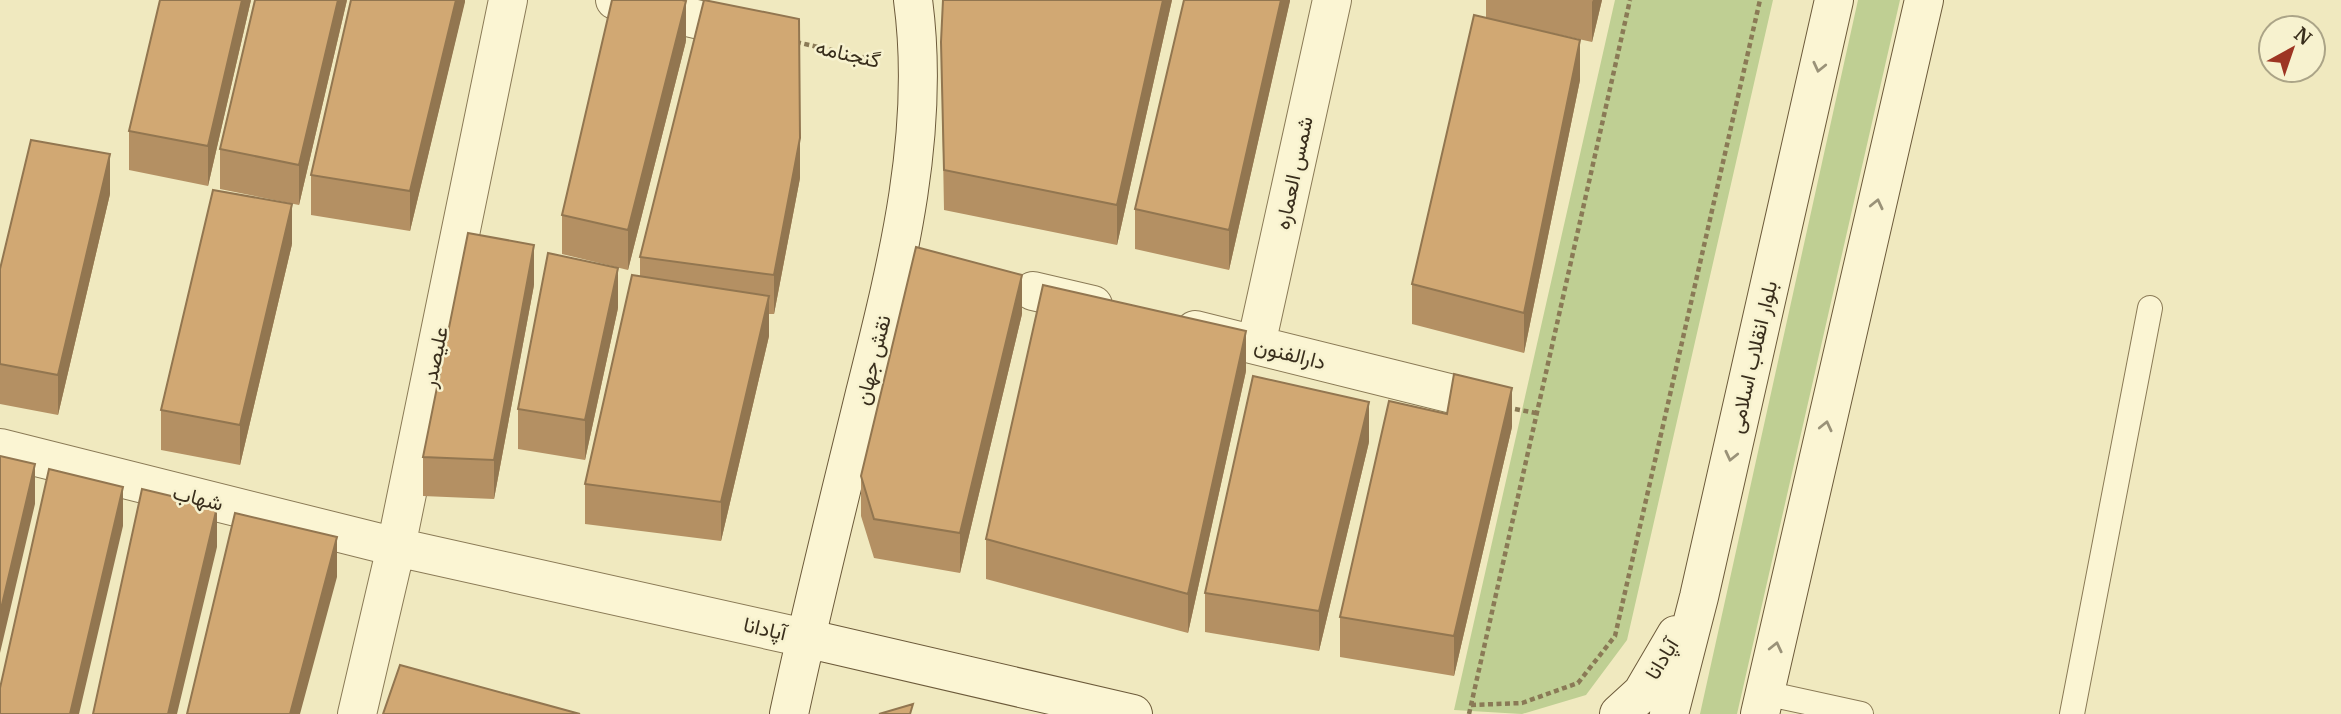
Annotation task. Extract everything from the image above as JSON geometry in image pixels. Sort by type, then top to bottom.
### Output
[{"type":"street","name":"علیصدر","points":[[357,714],[396,547],[508,0]]},
{"type":"street","points":[[615,0],[700,20]]},
{"type":"street","name":"نقش جهان","points":[[789,714],[805,638],[897,263],[915,145],[917,30],[913,0]]},
{"type":"street","name":"شمس العماره","points":[[1256,345],[1332,0]]},
{"type":"street","name":"بلوار انقلاب اسلامی","points":[[1668,714],[1699,597],[1834,0]]},
{"type":"street","points":[[1763,704],[1924,0]]},
{"type":"street","points":[[1033,291],[1125,313]]},
{"type":"street","name":"دارالفنون","points":[[1165,323],[1477,400]]},
{"type":"street","name":"شهاب","points":[[0,449],[396,547]]},
{"type":"street","name":"آپادانا","points":[[396,547],[1133,714]]},
{"type":"street","name":"آپادانا","points":[[1619,714],[1642,693],[1699,597]]},
{"type":"lane","points":[[2072,714],[2150,308]]},
{"type":"lane","points":[[1763,704],[1861,714]]},
{"type":"path","points":[[1469,714],[1630,0]]},
{"type":"path","points":[[1471,705],[1522,703],[1578,683],[1615,636],[1760,0]]},
{"type":"path","name":"گنجنامه","points":[[795,42],[917,69]]},
{"type":"green space","points":[[1615,0],[1773,0],[1627,640],[1586,695],[1522,714],[1454,710]]},
{"type":"green space","points":[[1858,0],[1900,0],[1737,714],[1700,714]]},
{"type":"building","points":[[160,0],[242,0],[208,146],[129,131]]},
{"type":"building","points":[[255,0],[338,0],[299,165],[220,149]]},
{"type":"building","points":[[351,0],[456,0],[410,191],[311,175]]},
{"type":"building","points":[[612,0],[686,1],[628,230],[562,215]]},
{"type":"building","points":[[704,0],[799,19],[800,138],[774,275],[640,257]]},
{"type":"building","points":[[943,0],[1163,0],[1117,205],[944,170],[941,42]]},
{"type":"building","points":[[1184,0],[1281,0],[1229,230],[1135,209]]},
{"type":"building","points":[[1474,15],[1580,40],[1524,313],[1412,284]]},
{"type":"building","points":[[31,140],[110,154],[58,375],[0,364],[0,269]]},
{"type":"building","points":[[213,190],[292,204],[240,425],[161,410]]},
{"type":"building","points":[[468,233],[534,245],[494,460],[423,457]]},
{"type":"building","points":[[916,247],[1022,275],[960,533],[874,519],[861,476]]},
{"type":"building","points":[[548,253],[618,268],[585,420],[518,409]]},
{"type":"building","points":[[632,275],[769,296],[721,502],[585,484]]},
{"type":"building","points":[[1043,285],[1246,331],[1188,594],[986,539]]},
{"type":"building","points":[[1454,374],[1512,388],[1454,636],[1340,617],[1389,401],[1447,414]]},
{"type":"building","points":[[1253,376],[1369,402],[1319,611],[1205,593]]},
{"type":"building","points":[[0,456],[35,464],[0,613]]},
{"type":"building","points":[[49,469],[123,487],[70,714],[0,714],[0,688]]},
{"type":"building","points":[[142,489],[217,507],[168,714],[93,714]]},
{"type":"building","points":[[235,513],[337,537],[290,714],[187,714]]},
{"type":"building","points":[[400,665],[580,714],[383,714]]},
{"type":"building","points":[[913,704],[910,714],[879,714]]}]
